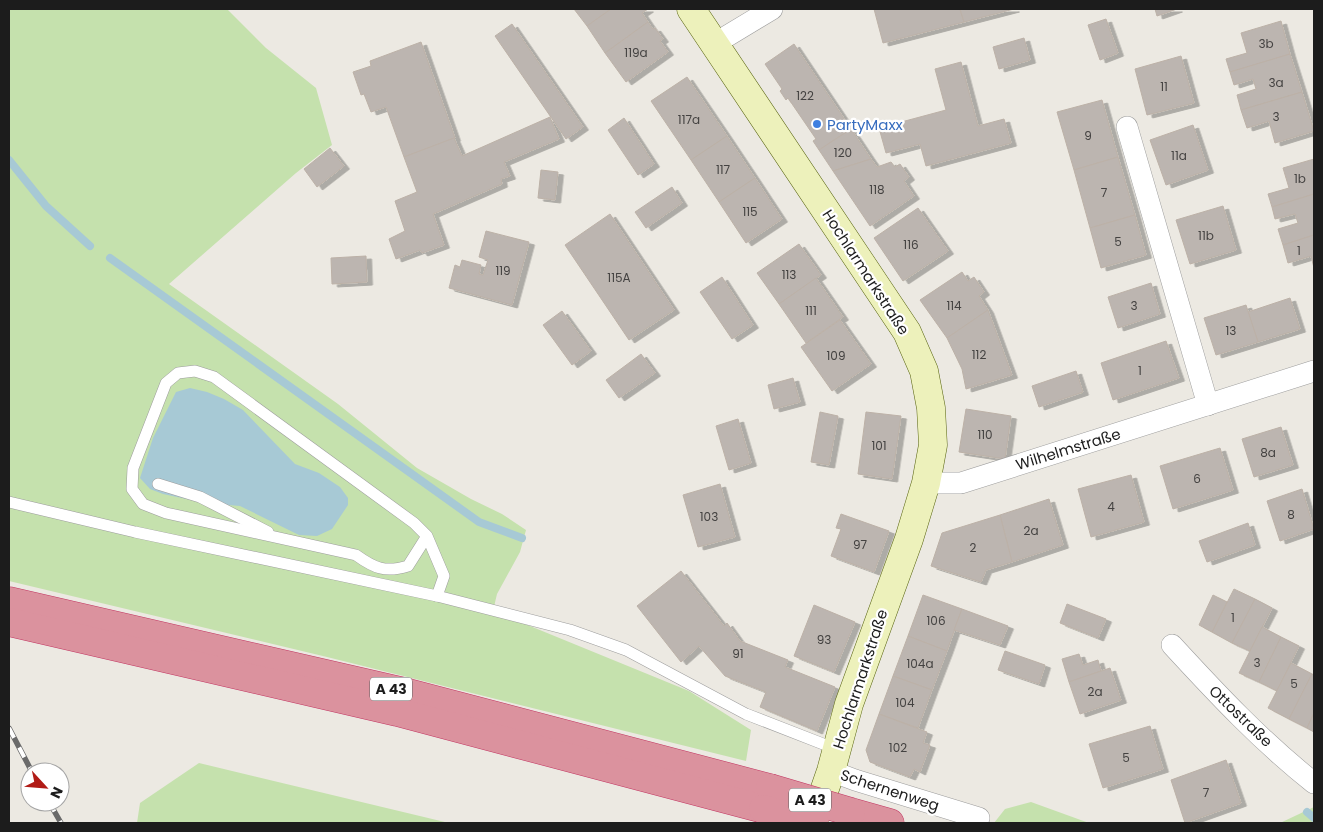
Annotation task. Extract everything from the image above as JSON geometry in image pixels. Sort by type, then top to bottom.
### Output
[{"type":"highway","name":"A 43","points":[[9,601],[409,693],[767,798],[814,823]]},
{"type":"highway","name":"A 43","points":[[9,622],[767,798],[851,812],[890,823]]},
{"type":"street","name":"Hochlarmarkstraße","points":[[691,9],[907,332],[924,371],[931,408],[933,444],[926,483],[909,539],[849,704],[814,823]]},
{"type":"street","points":[[714,44],[772,9]]},
{"type":"street","points":[[1127,127],[1208,405]]},
{"type":"street","name":"Wilhelmstraße","points":[[926,483],[961,482],[1314,371]]},
{"type":"street","name":"Ottostraße","points":[[1172,645],[1230,708],[1314,783]]},
{"type":"street","name":"Schernenweg","points":[[834,760],[855,780],[979,818]]},
{"type":"lane","points":[[427,536],[408,566],[393,570],[370,565],[356,555],[166,513],[144,504],[132,489],[133,468],[166,383],[178,373],[195,371],[214,377],[414,523],[427,536],[444,576],[437,596]]},
{"type":"lane","points":[[158,484],[200,497],[283,539]]},
{"type":"lane","points":[[9,502],[135,532],[437,596],[570,630],[626,650],[834,760]]},
{"type":"green space","points":[[9,9],[227,9],[266,48],[316,88],[332,145],[296,173],[169,284],[338,404],[417,468],[471,499],[502,514],[526,530],[520,552],[497,594],[493,611],[689,691],[751,730],[746,761],[327,657],[9,581]]},
{"type":"green space","points":[[199,763],[449,823],[137,823],[140,803]]},
{"type":"green space","points":[[1031,802],[1089,823],[994,823],[1005,809]]},
{"type":"green space","points":[[1314,807],[1314,823],[1280,823]]},
{"type":"water","points":[[190,388],[224,399],[243,410],[295,464],[319,473],[340,487],[348,498],[348,505],[332,529],[317,536],[299,535],[240,506],[205,503],[163,494],[150,489],[140,478],[153,438],[176,392]]},
{"type":"building","points":[[574,9],[611,9],[587,26]]},
{"type":"building","points":[[611,9],[648,9],[642,13],[648,22],[605,53],[587,26]]},
{"type":"building","points":[[874,9],[960,9],[964,22],[883,43]]},
{"type":"building","points":[[960,9],[1014,9],[964,22]]},
{"type":"building","points":[[1155,9],[1177,9],[1157,16]]},
{"type":"building","points":[[1106,19],[1118,53],[1100,60],[1088,25]]},
{"type":"building","points":[[1281,21],[1290,54],[1230,72],[1226,59],[1247,53],[1241,33]]},
{"type":"building","points":[[648,22],[663,39],[660,41],[668,52],[626,82],[605,53]]},
{"type":"building","points":[[512,24],[583,127],[566,139],[495,36]]},
{"type":"building","points":[[1024,38],[1030,60],[999,69],[993,47]]},
{"type":"building","points":[[421,42],[455,138],[404,157],[386,107],[371,112],[364,94],[361,95],[353,72],[371,66],[370,61]]},
{"type":"building","points":[[794,44],[851,129],[819,150],[813,141],[816,139],[788,98],[786,100],[780,91],[782,89],[765,64]]},
{"type":"building","points":[[1290,54],[1302,92],[1241,110],[1237,95],[1256,89],[1253,79],[1234,85],[1230,72]]},
{"type":"building","points":[[1181,56],[1194,103],[1147,115],[1135,69]]},
{"type":"building","points":[[961,62],[978,126],[1004,119],[1011,143],[926,166],[920,144],[886,153],[879,128],[946,110],[935,69]]},
{"type":"building","points":[[687,77],[727,136],[691,160],[651,101]]},
{"type":"building","points":[[1302,92],[1314,131],[1275,143],[1269,121],[1247,128],[1241,110]]},
{"type":"building","points":[[1102,100],[1118,157],[1074,170],[1057,112]]},
{"type":"building","points":[[550,117],[559,139],[504,162],[510,176],[501,179],[502,184],[433,214],[444,245],[422,253],[420,250],[396,259],[389,239],[405,231],[395,201],[417,192],[404,157],[454,138],[462,156]]},
{"type":"building","points":[[624,118],[654,164],[638,175],[608,130]]},
{"type":"building","points":[[1193,125],[1208,170],[1166,185],[1150,140]]},
{"type":"building","points":[[851,129],[871,159],[833,171],[819,150]]},
{"type":"building","points":[[727,136],[755,178],[719,202],[691,160]]},
{"type":"building","points":[[330,148],[344,166],[317,187],[304,169]]},
{"type":"building","points":[[1118,157],[1135,215],[1090,228],[1074,170]]},
{"type":"building","points":[[871,159],[877,167],[891,162],[895,167],[900,164],[909,177],[904,181],[914,196],[870,226],[833,171]]},
{"type":"building","points":[[1314,159],[1314,194],[1272,207],[1268,194],[1289,188],[1283,168]]},
{"type":"building","points":[[541,170],[558,172],[555,200],[538,198]]},
{"type":"building","points":[[755,178],[782,219],[746,243],[719,202]]},
{"type":"building","points":[[672,187],[682,203],[646,228],[635,212]]},
{"type":"building","points":[[1314,194],[1314,235],[1283,245],[1278,229],[1298,223],[1295,214],[1275,219],[1272,207]]},
{"type":"building","points":[[1223,206],[1236,250],[1190,264],[1176,220]]},
{"type":"building","points":[[918,208],[948,251],[903,281],[874,238]]},
{"type":"building","points":[[610,214],[674,310],[629,340],[565,245]]},
{"type":"building","points":[[1135,215],[1146,255],[1101,268],[1090,228]]},
{"type":"building","points":[[486,231],[529,242],[512,305],[449,288],[455,265],[460,267],[462,260],[481,265],[479,274],[483,275],[488,260],[479,257]]},
{"type":"building","points":[[1314,235],[1314,268],[1311,256],[1288,263],[1283,245]]},
{"type":"building","points":[[799,244],[821,275],[779,304],[757,273]]},
{"type":"building","points":[[366,256],[367,282],[332,284],[331,258]]},
{"type":"building","points":[[962,272],[968,281],[974,277],[984,292],[979,296],[988,310],[947,338],[920,300]]},
{"type":"building","points":[[722,277],[753,325],[732,339],[700,292]]},
{"type":"building","points":[[816,278],[843,317],[806,343],[779,304]]},
{"type":"building","points":[[1151,283],[1160,314],[1118,328],[1108,297]]},
{"type":"building","points":[[1290,298],[1300,329],[1258,342],[1248,312]]},
{"type":"building","points":[[1246,305],[1258,342],[1216,355],[1204,318]]},
{"type":"building","points":[[988,310],[1012,375],[966,389],[962,369],[947,338]]},
{"type":"building","points":[[562,311],[591,351],[572,365],[543,325]]},
{"type":"building","points":[[840,320],[871,364],[832,391],[801,347]]},
{"type":"building","points":[[1166,341],[1179,378],[1113,400],[1101,363]]},
{"type":"building","points":[[641,354],[655,373],[619,398],[606,380]]},
{"type":"building","points":[[1076,371],[1083,392],[1039,407],[1032,386]]},
{"type":"building","points":[[793,378],[800,402],[774,409],[768,385]]},
{"type":"building","points":[[966,409],[1011,416],[1005,459],[959,452]]},
{"type":"building","points":[[820,412],[838,416],[829,465],[811,462]]},
{"type":"building","points":[[866,412],[901,416],[892,479],[858,474]]},
{"type":"building","points":[[738,419],[751,463],[729,470],[716,426]]},
{"type":"building","points":[[1281,427],[1293,465],[1254,477],[1242,439]]},
{"type":"building","points":[[1220,448],[1233,490],[1173,509],[1160,466]]},
{"type":"building","points":[[1131,475],[1144,522],[1091,537],[1078,489]]},
{"type":"building","points":[[720,484],[735,537],[698,547],[683,495]]},
{"type":"building","points":[[1302,489],[1314,529],[1280,541],[1267,501]]},
{"type":"building","points":[[1049,499],[1063,545],[1012,562],[1000,515]]},
{"type":"building","points":[[841,514],[889,531],[874,572],[831,556],[841,529],[836,528]]},
{"type":"building","points":[[1000,515],[1012,562],[986,570],[981,582],[931,566],[942,533]]},
{"type":"building","points":[[1248,523],[1255,545],[1207,562],[1199,541]]},
{"type":"building","points":[[681,571],[724,626],[727,623],[740,641],[788,660],[785,667],[835,687],[817,731],[760,707],[766,692],[725,676],[699,646],[681,662],[637,606]]},
{"type":"building","points":[[1234,589],[1255,599],[1232,643],[1212,632]]},
{"type":"building","points":[[923,595],[962,609],[947,651],[908,636]]},
{"type":"building","points":[[1213,595],[1227,602],[1212,632],[1199,625]]},
{"type":"building","points":[[1255,599],[1272,608],[1250,651],[1232,643]]},
{"type":"building","points":[[1067,604],[1106,619],[1098,638],[1060,623]]},
{"type":"building","points":[[814,605],[855,622],[834,672],[794,656]]},
{"type":"building","points":[[962,609],[1008,626],[1000,645],[954,630]]},
{"type":"building","points":[[1262,627],[1281,637],[1259,682],[1239,673]]},
{"type":"building","points":[[908,636],[947,651],[932,690],[893,676]]},
{"type":"building","points":[[1281,637],[1299,646],[1277,691],[1259,682]]},
{"type":"building","points":[[1005,651],[1045,665],[1039,684],[998,670]]},
{"type":"building","points":[[1079,654],[1083,665],[1098,660],[1101,671],[1069,682],[1062,659]]},
{"type":"building","points":[[1291,663],[1312,674],[1289,719],[1268,708]]},
{"type":"building","points":[[1110,668],[1121,700],[1080,714],[1069,682]]},
{"type":"building","points":[[1312,674],[1314,675],[1314,713],[1307,728],[1289,719]]},
{"type":"building","points":[[893,676],[932,690],[918,728],[879,714]]},
{"type":"building","points":[[1314,713],[1314,732],[1307,728]]},
{"type":"building","points":[[879,714],[927,732],[923,743],[930,745],[920,772],[914,769],[910,777],[870,762],[866,750]]},
{"type":"building","points":[[1150,726],[1163,769],[1103,788],[1089,744]]},
{"type":"building","points":[[1226,760],[1241,803],[1185,823],[1171,780]]},
{"type":"waterway","points":[[9,160],[46,206],[90,246]]},
{"type":"waterway","points":[[110,258],[479,522],[522,538]]},
{"type":"waterway","points":[[1307,812],[1314,818]]},
{"type":"railway","points":[[9,728],[27,762]]},
{"type":"railway","points":[[55,812],[61,823]]},
{"type":"place","name":"PartyMaxx","points":[[817,124]]}]
